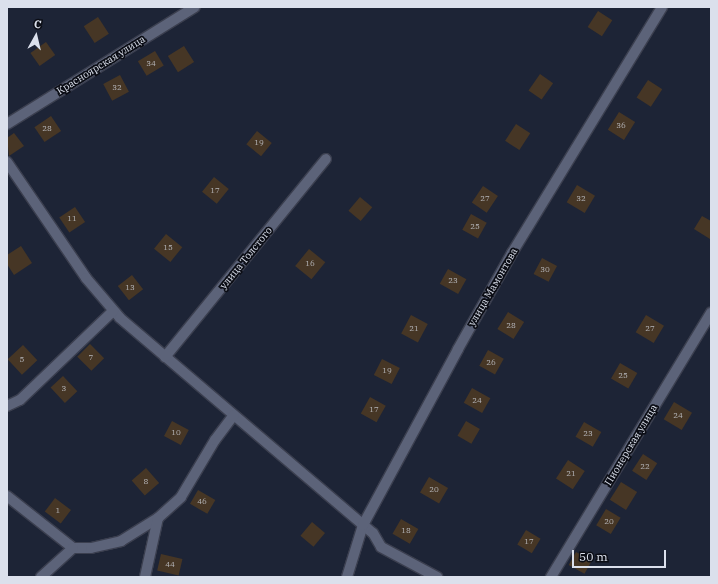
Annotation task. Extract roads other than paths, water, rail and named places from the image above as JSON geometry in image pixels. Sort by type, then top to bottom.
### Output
[{"type":"street","name":"Красноярская улица","points":[[7,124],[195,7]]},
{"type":"street","name":"улица Мамонтова","points":[[348,577],[363,525],[512,253],[662,7]]},
{"type":"street","name":"улица Толстого","points":[[165,357],[326,159]]},
{"type":"street","points":[[7,162],[86,278],[113,311],[363,525],[372,533],[381,547],[437,577]]},
{"type":"street","points":[[7,406],[20,400],[113,311]]},
{"type":"street","name":"Пионерская улица","points":[[551,577],[711,313]]},
{"type":"street","points":[[7,496],[73,548],[92,548],[122,541],[158,518],[181,497],[215,440],[234,415]]},
{"type":"street","points":[[145,577],[158,518]]},
{"type":"street","points":[[41,577],[73,548]]}]
